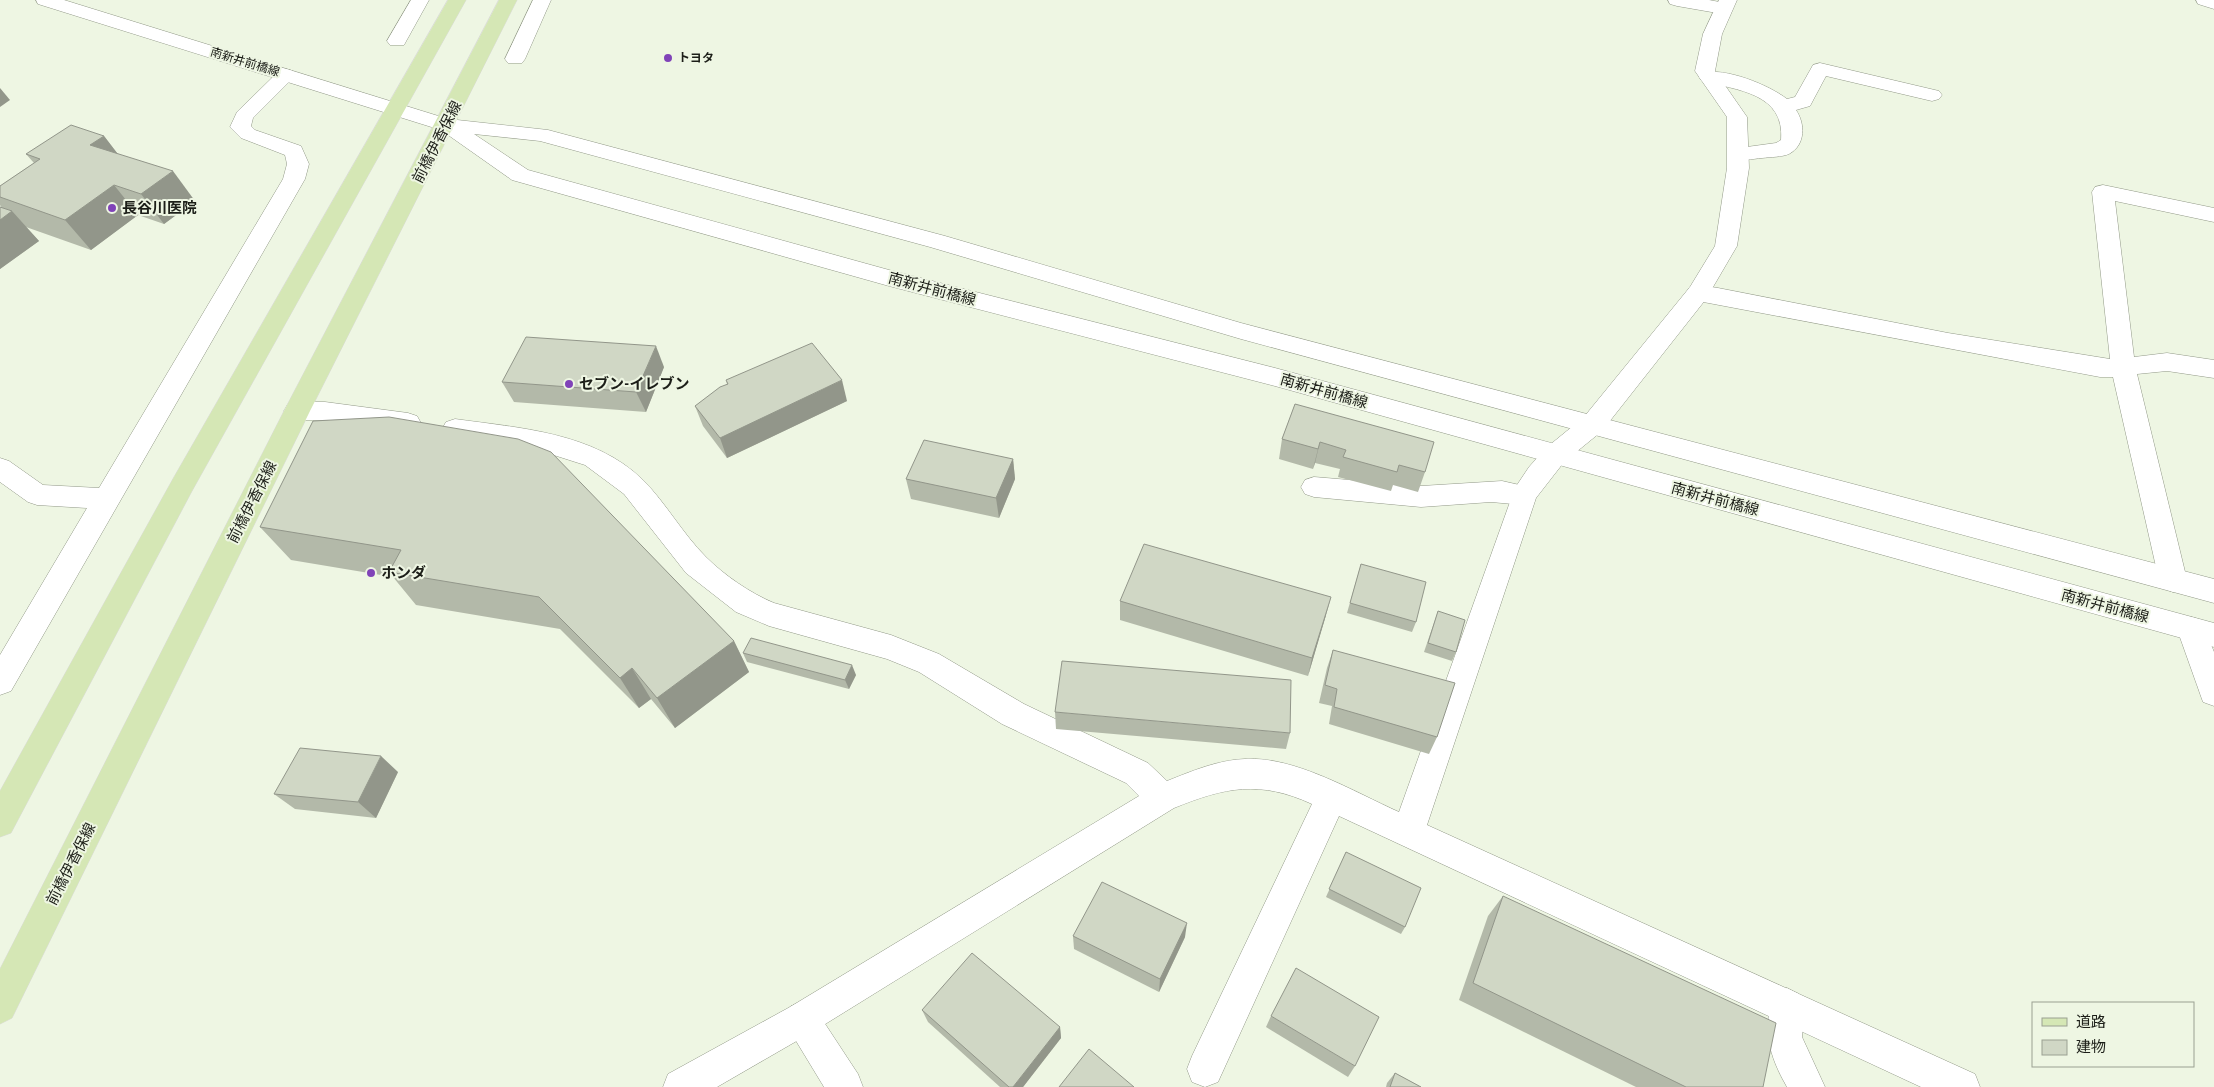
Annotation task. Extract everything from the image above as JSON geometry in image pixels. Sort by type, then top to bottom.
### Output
[{"type":"main road","points":[[0,822],[188,476],[457,0]]},
{"type":"main road","name":"前橋伊香保線","points":[[0,1006],[297,411],[446,125],[508,0]]},
{"type":"street","name":"南新井前橋線","points":[[45,0],[446,125],[541,135],[937,241],[1241,331],[2214,590]]},
{"type":"street","points":[[397,41],[420,0]]},
{"type":"street","points":[[515,59],[542,0]]},
{"type":"street","points":[[1408,833],[1524,495],[1538,474],[1555,455],[1594,424],[1698,293],[1726,246],[1739,154],[1738,117],[1705,71],[1708,48],[1725,4],[1677,0]]},
{"type":"street","points":[[2205,0],[2214,3]]},
{"type":"street","points":[[1783,106],[1803,102],[1820,69],[1932,95]]},
{"type":"street","points":[[0,682],[294,179],[298,164],[294,151],[248,134],[240,127],[244,116],[286,75]]},
{"type":"street","points":[[1709,77],[1748,85],[1783,106],[1792,122],[1794,133],[1791,142],[1782,148],[1739,154]]},
{"type":"street","name":"南新井前橋線","points":[[446,125],[520,175],[889,278],[1275,377],[2202,632]]},
{"type":"street","points":[[2173,580],[2123,368],[2103,192],[2214,215]]},
{"type":"street","points":[[1698,293],[1734,297],[1775,308],[1917,336],[2100,368],[2123,368],[2167,362],[2214,369]]},
{"type":"street","points":[[297,411],[325,411],[542,441],[594,458],[633,487],[696,566],[746,604],[769,614],[891,648],[929,664],[1013,714],[1137,773],[1163,798]]},
{"type":"street","points":[[0,468],[36,495],[108,499]]},
{"type":"street","points":[[1314,487],[1393,495],[1436,496],[1506,490],[1524,495]]},
{"type":"street","points":[[2202,632],[2214,693]]},
{"type":"street","points":[[681,1087],[802,1019],[1163,798],[1207,779],[1245,773],[1271,775],[1332,796],[1408,833],[1962,1087]]},
{"type":"street","points":[[1205,1069],[1332,796]]},
{"type":"street","points":[[1787,1006],[1784,1037],[1794,1065],[1807,1087]]},
{"type":"street","points":[[802,1019],[845,1087]]},
{"type":"building","points":[[71,125],[104,136],[90,145],[173,171],[141,194],[114,185],[65,220],[0,197],[0,186],[40,159],[26,154]]},
{"type":"building","points":[[0,207],[12,211],[0,220]]},
{"type":"building","points":[[526,337],[656,346],[636,392],[502,382]]},
{"type":"building","points":[[812,343],[842,380],[720,438],[695,406],[720,387],[728,384],[726,380]]},
{"type":"building","points":[[1295,404],[1434,442],[1425,472],[1399,465],[1397,472],[1343,457],[1346,450],[1320,442],[1318,449],[1282,439]]},
{"type":"building","points":[[389,417],[518,439],[551,452],[734,641],[657,698],[632,668],[620,678],[539,597],[389,572],[401,550],[260,527],[313,421]]},
{"type":"building","points":[[924,440],[1013,459],[996,498],[906,479]]},
{"type":"building","points":[[1144,544],[1331,597],[1312,658],[1120,601]]},
{"type":"building","points":[[1361,564],[1426,582],[1416,622],[1350,603]]},
{"type":"building","points":[[1438,611],[1465,620],[1456,652],[1428,643]]},
{"type":"building","points":[[751,638],[852,665],[845,680],[743,653]]},
{"type":"building","points":[[1333,650],[1455,683],[1437,737],[1334,707],[1337,689],[1325,685]]},
{"type":"building","points":[[1062,661],[1291,680],[1290,733],[1055,712]]},
{"type":"building","points":[[300,748],[381,756],[358,802],[274,794]]},
{"type":"building","points":[[1346,852],[1421,888],[1405,927],[1329,889]]},
{"type":"building","points":[[1102,882],[1187,923],[1160,979],[1073,936]]},
{"type":"building","points":[[1503,896],[1776,1023],[1763,1087],[1686,1087],[1473,983]]},
{"type":"building","points":[[972,953],[1060,1027],[1013,1087],[1009,1087],[922,1010]]},
{"type":"building","points":[[1296,968],[1379,1017],[1355,1066],[1271,1016]]},
{"type":"building","points":[[1089,1049],[1134,1087],[1059,1087]]},
{"type":"building","points":[[1395,1073],[1421,1087],[1390,1087]]},
{"type":"place","name":"トヨタ","points":[[668,58]]},
{"type":"place","name":"長谷川医院","points":[[112,208]]},
{"type":"place","name":"セブン-イレブン","points":[[569,384]]},
{"type":"place","name":"ホンダ","points":[[371,573]]}]
